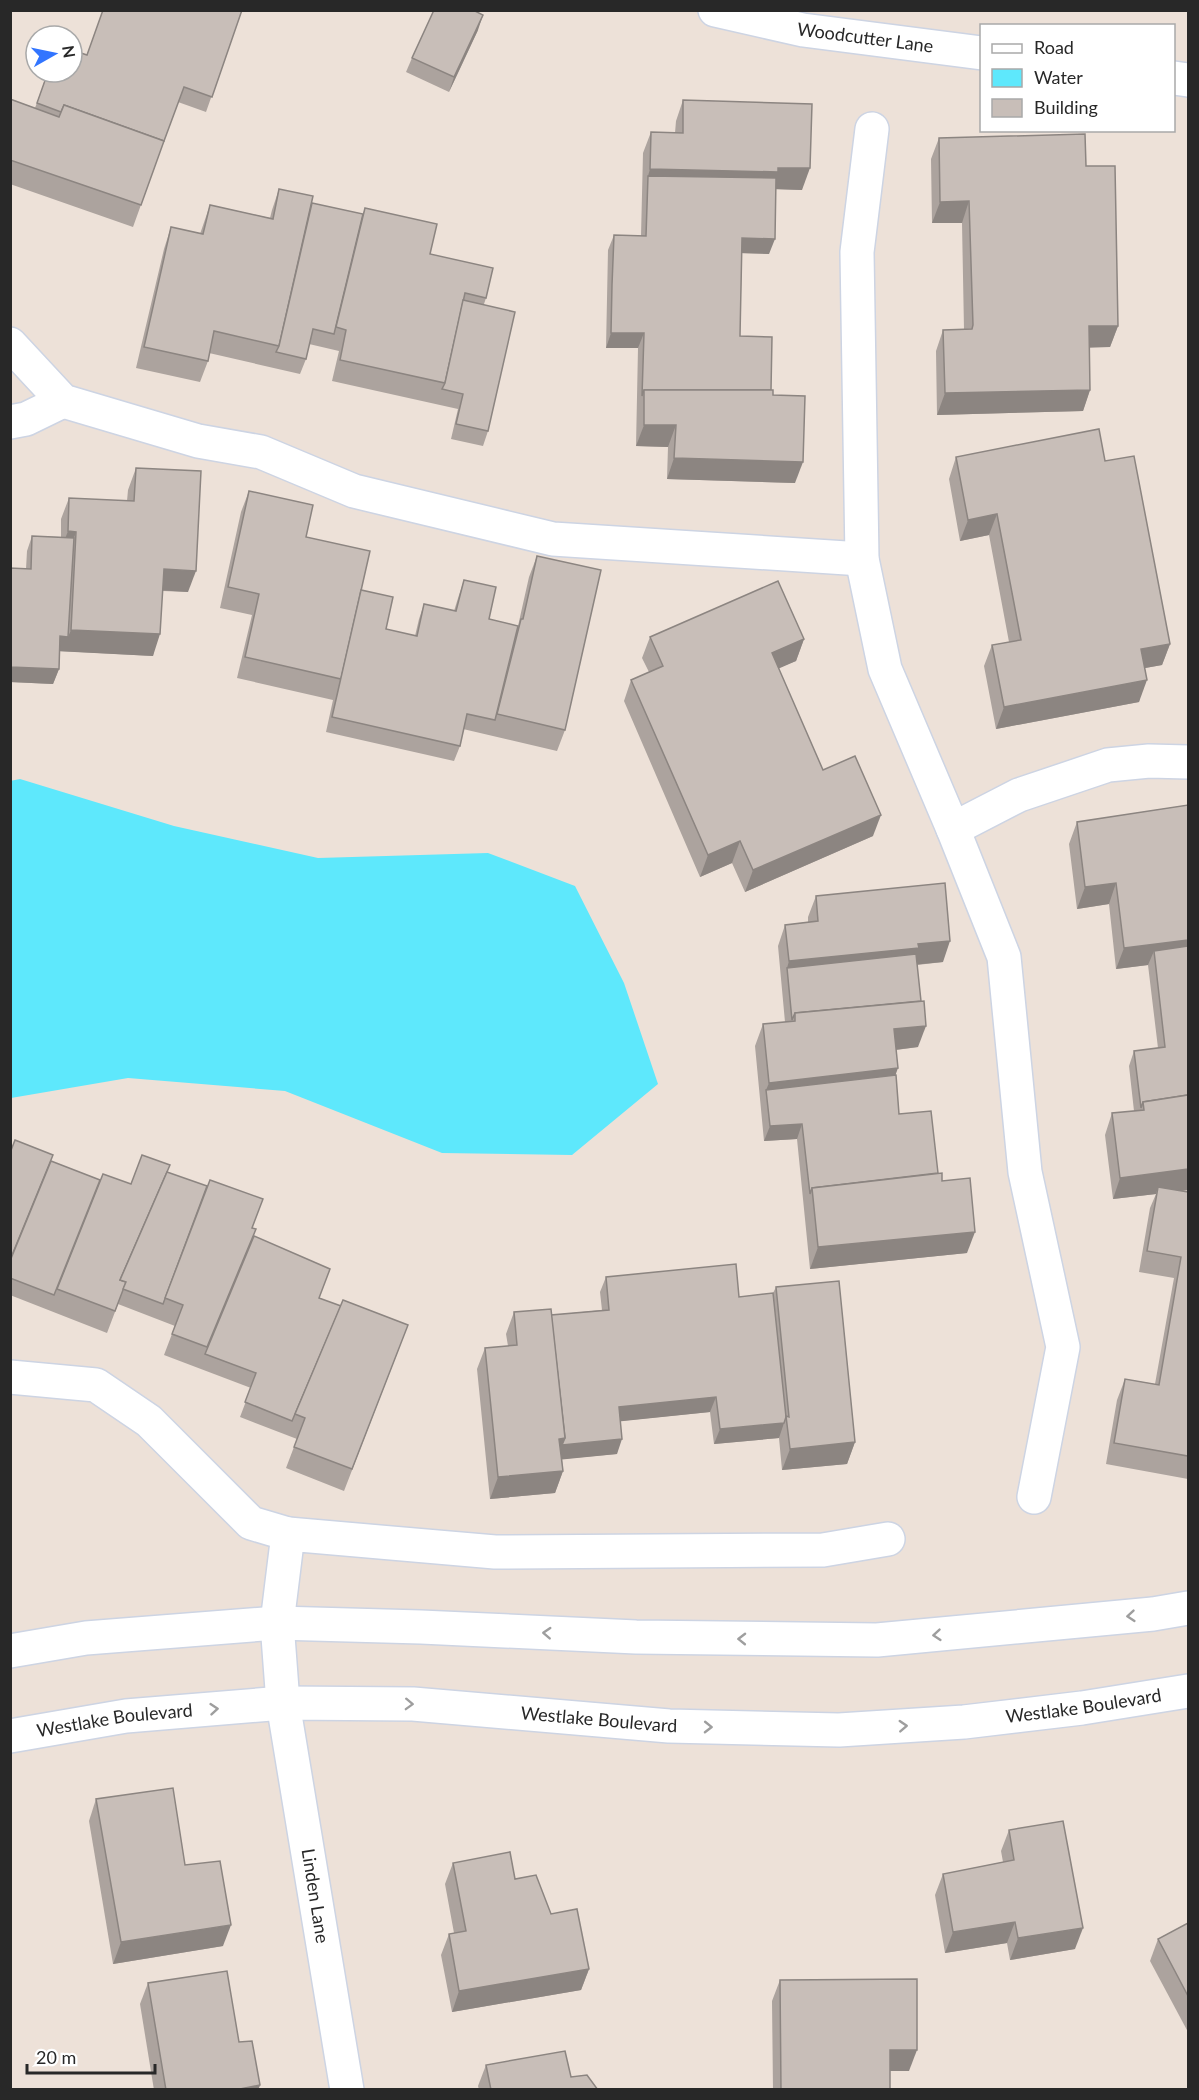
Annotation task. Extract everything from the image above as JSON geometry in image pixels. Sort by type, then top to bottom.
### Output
[{"type":"street","name":"Woodcutter Lane","points":[[715,10],[803,30],[980,53]]},
{"type":"street","points":[[872,129],[856,252],[862,559],[885,669],[1004,957],[1025,1172],[1063,1347],[1034,1497]]},
{"type":"street","points":[[10,344],[63,401],[198,441],[261,452],[354,491],[553,539],[862,559]]},
{"type":"street","points":[[10,423],[26,419],[63,401]]},
{"type":"street","points":[[953,829],[1019,795],[1108,765],[1149,761],[1188,762]]},
{"type":"street","points":[[10,1377],[96,1386],[149,1421],[251,1523],[288,1534],[495,1552],[823,1550],[888,1539]]},
{"type":"street","name":"Linden Lane","points":[[288,1534],[278,1623],[283,1703],[347,2090]]},
{"type":"street","points":[[10,1651],[86,1638],[278,1623],[636,1636],[877,1640],[1153,1614],[1188,1608]]},
{"type":"street","name":"Westlake Boulevard","points":[[10,1736],[126,1716],[283,1703],[413,1704],[669,1726],[839,1730],[964,1722],[1082,1708],[1188,1691]]},
{"type":"water","points":[[20,779],[174,826],[318,858],[488,853],[575,886],[624,983],[658,1084],[572,1155],[442,1153],[285,1091],[128,1078],[11,1098],[10,781]]},
{"type":"building","points":[[103,10],[242,10],[212,97],[184,87],[164,141],[64,105],[61,112],[37,103],[44,84],[84,84],[84,54],[87,55]]},
{"type":"building","points":[[434,10],[473,10],[483,15],[454,77],[412,58]]},
{"type":"building","points":[[10,99],[59,117],[64,105],[164,141],[141,205],[10,160]]},
{"type":"building","points":[[683,100],[812,104],[810,168],[778,168],[778,172],[650,169],[651,132],[683,133]]},
{"type":"building","points":[[1085,134],[1086,166],[1115,166],[1118,326],[1089,326],[1090,390],[945,393],[943,330],[972,329],[973,325],[969,201],[940,202],[939,138]]},
{"type":"building","points":[[648,176],[776,178],[775,239],[742,238],[740,336],[772,337],[771,390],[644,390],[642,396],[644,333],[611,333],[612,285],[614,235],[646,236]]},
{"type":"building","points":[[279,189],[313,196],[279,346],[214,331],[208,361],[144,347],[171,227],[203,234],[210,205],[273,219]]},
{"type":"building","points":[[312,203],[363,214],[334,334],[313,329],[306,359],[276,352]]},
{"type":"building","points":[[365,208],[437,224],[430,254],[493,268],[486,298],[465,293],[445,383],[340,360],[346,330],[336,327]]},
{"type":"building","points":[[463,300],[515,312],[488,431],[456,424],[463,394],[442,389]]},
{"type":"building","points":[[644,390],[773,390],[773,395],[805,396],[803,462],[674,458],[676,425],[644,425]]},
{"type":"building","points":[[1099,429],[1105,461],[1134,456],[1170,644],[1141,649],[1147,680],[1004,707],[992,645],[1021,640],[997,514],[968,520],[956,457]]},
{"type":"building","points":[[136,468],[201,471],[196,571],[164,569],[160,634],[71,630],[76,532],[68,531],[69,498],[134,501]]},
{"type":"building","points":[[249,491],[313,505],[306,537],[370,551],[341,679],[245,657],[259,594],[228,587]]},
{"type":"building","points":[[32,536],[74,538],[68,637],[60,636],[59,669],[10,667],[10,568],[31,569]]},
{"type":"building","points":[[537,556],[601,570],[565,730],[497,714],[521,619],[523,619]]},
{"type":"building","points":[[464,580],[496,587],[489,619],[518,626],[495,720],[467,714],[460,746],[332,717],[361,590],[393,597],[386,629],[417,636],[424,604],[456,611]]},
{"type":"building","points":[[778,581],[804,639],[772,653],[823,770],[855,756],[881,815],[753,870],[740,841],[708,855],[631,680],[663,666],[650,637]]},
{"type":"building","points":[[1188,805],[1188,940],[1124,948],[1116,883],[1085,887],[1077,822]]},
{"type":"building","points":[[945,883],[950,941],[918,944],[919,948],[789,961],[785,925],[818,921],[816,896]]},
{"type":"building","points":[[1188,946],[1188,1095],[1143,1102],[1141,1108],[1134,1051],[1165,1047],[1154,951]]},
{"type":"building","points":[[916,954],[921,1001],[795,1013],[792,1020],[787,968]]},
{"type":"building","points":[[924,1001],[926,1026],[894,1029],[898,1068],[769,1083],[763,1024],[795,1021],[795,1013]]},
{"type":"building","points":[[896,1075],[899,1114],[931,1111],[938,1173],[812,1188],[810,1194],[802,1124],[770,1126],[766,1090]]},
{"type":"building","points":[[1188,1095],[1188,1169],[1120,1178],[1112,1113],[1144,1110],[1143,1102]]},
{"type":"building","points":[[15,1140],[53,1155],[10,1260],[10,1153]]},
{"type":"building","points":[[142,1155],[170,1165],[120,1280],[126,1282],[115,1311],[57,1289],[103,1174],[131,1184]]},
{"type":"building","points":[[51,1161],[100,1180],[54,1295],[10,1278],[10,1261]]},
{"type":"building","points":[[167,1172],[207,1186],[163,1304],[123,1289],[126,1282],[120,1280]]},
{"type":"building","points":[[942,1173],[942,1181],[970,1178],[975,1232],[818,1247],[812,1188]]},
{"type":"building","points":[[210,1180],[263,1199],[252,1228],[256,1229],[207,1347],[172,1334],[183,1305],[165,1298]]},
{"type":"building","points":[[1158,1187],[1188,1192],[1188,1456],[1114,1443],[1125,1379],[1159,1385],[1181,1257],[1147,1251]]},
{"type":"building","points":[[254,1236],[330,1269],[319,1298],[341,1306],[292,1421],[245,1402],[256,1373],[205,1354]]},
{"type":"building","points":[[736,1264],[739,1297],[773,1293],[786,1417],[784,1423],[720,1429],[716,1397],[619,1407],[622,1439],[562,1445],[565,1438],[551,1315],[609,1310],[606,1277]]},
{"type":"building","points":[[839,1281],[855,1442],[790,1449],[776,1287]]},
{"type":"building","points":[[343,1300],[408,1325],[352,1469],[294,1447],[305,1418],[295,1414]]},
{"type":"building","points":[[551,1309],[565,1438],[559,1439],[563,1471],[498,1477],[485,1348],[517,1345],[514,1312]]},
{"type":"building","points":[[173,1788],[185,1865],[220,1861],[231,1925],[121,1942],[96,1799]]},
{"type":"building","points":[[1063,1821],[1083,1928],[1018,1938],[1015,1922],[953,1932],[943,1874],[1014,1860],[1009,1830]]},
{"type":"building","points":[[510,1852],[515,1879],[536,1875],[551,1914],[577,1909],[589,1969],[459,1991],[449,1934],[466,1931],[453,1863]]},
{"type":"building","points":[[1188,1923],[1188,1996],[1158,1939]]},
{"type":"building","points":[[227,1971],[239,2042],[252,2041],[260,2085],[235,2090],[166,2090],[148,1983]]},
{"type":"building","points":[[917,1979],[917,2050],[890,2050],[890,2090],[781,2090],[780,1980]]},
{"type":"building","points":[[565,2051],[571,2077],[587,2075],[598,2090],[491,2090],[486,2065]]}]
